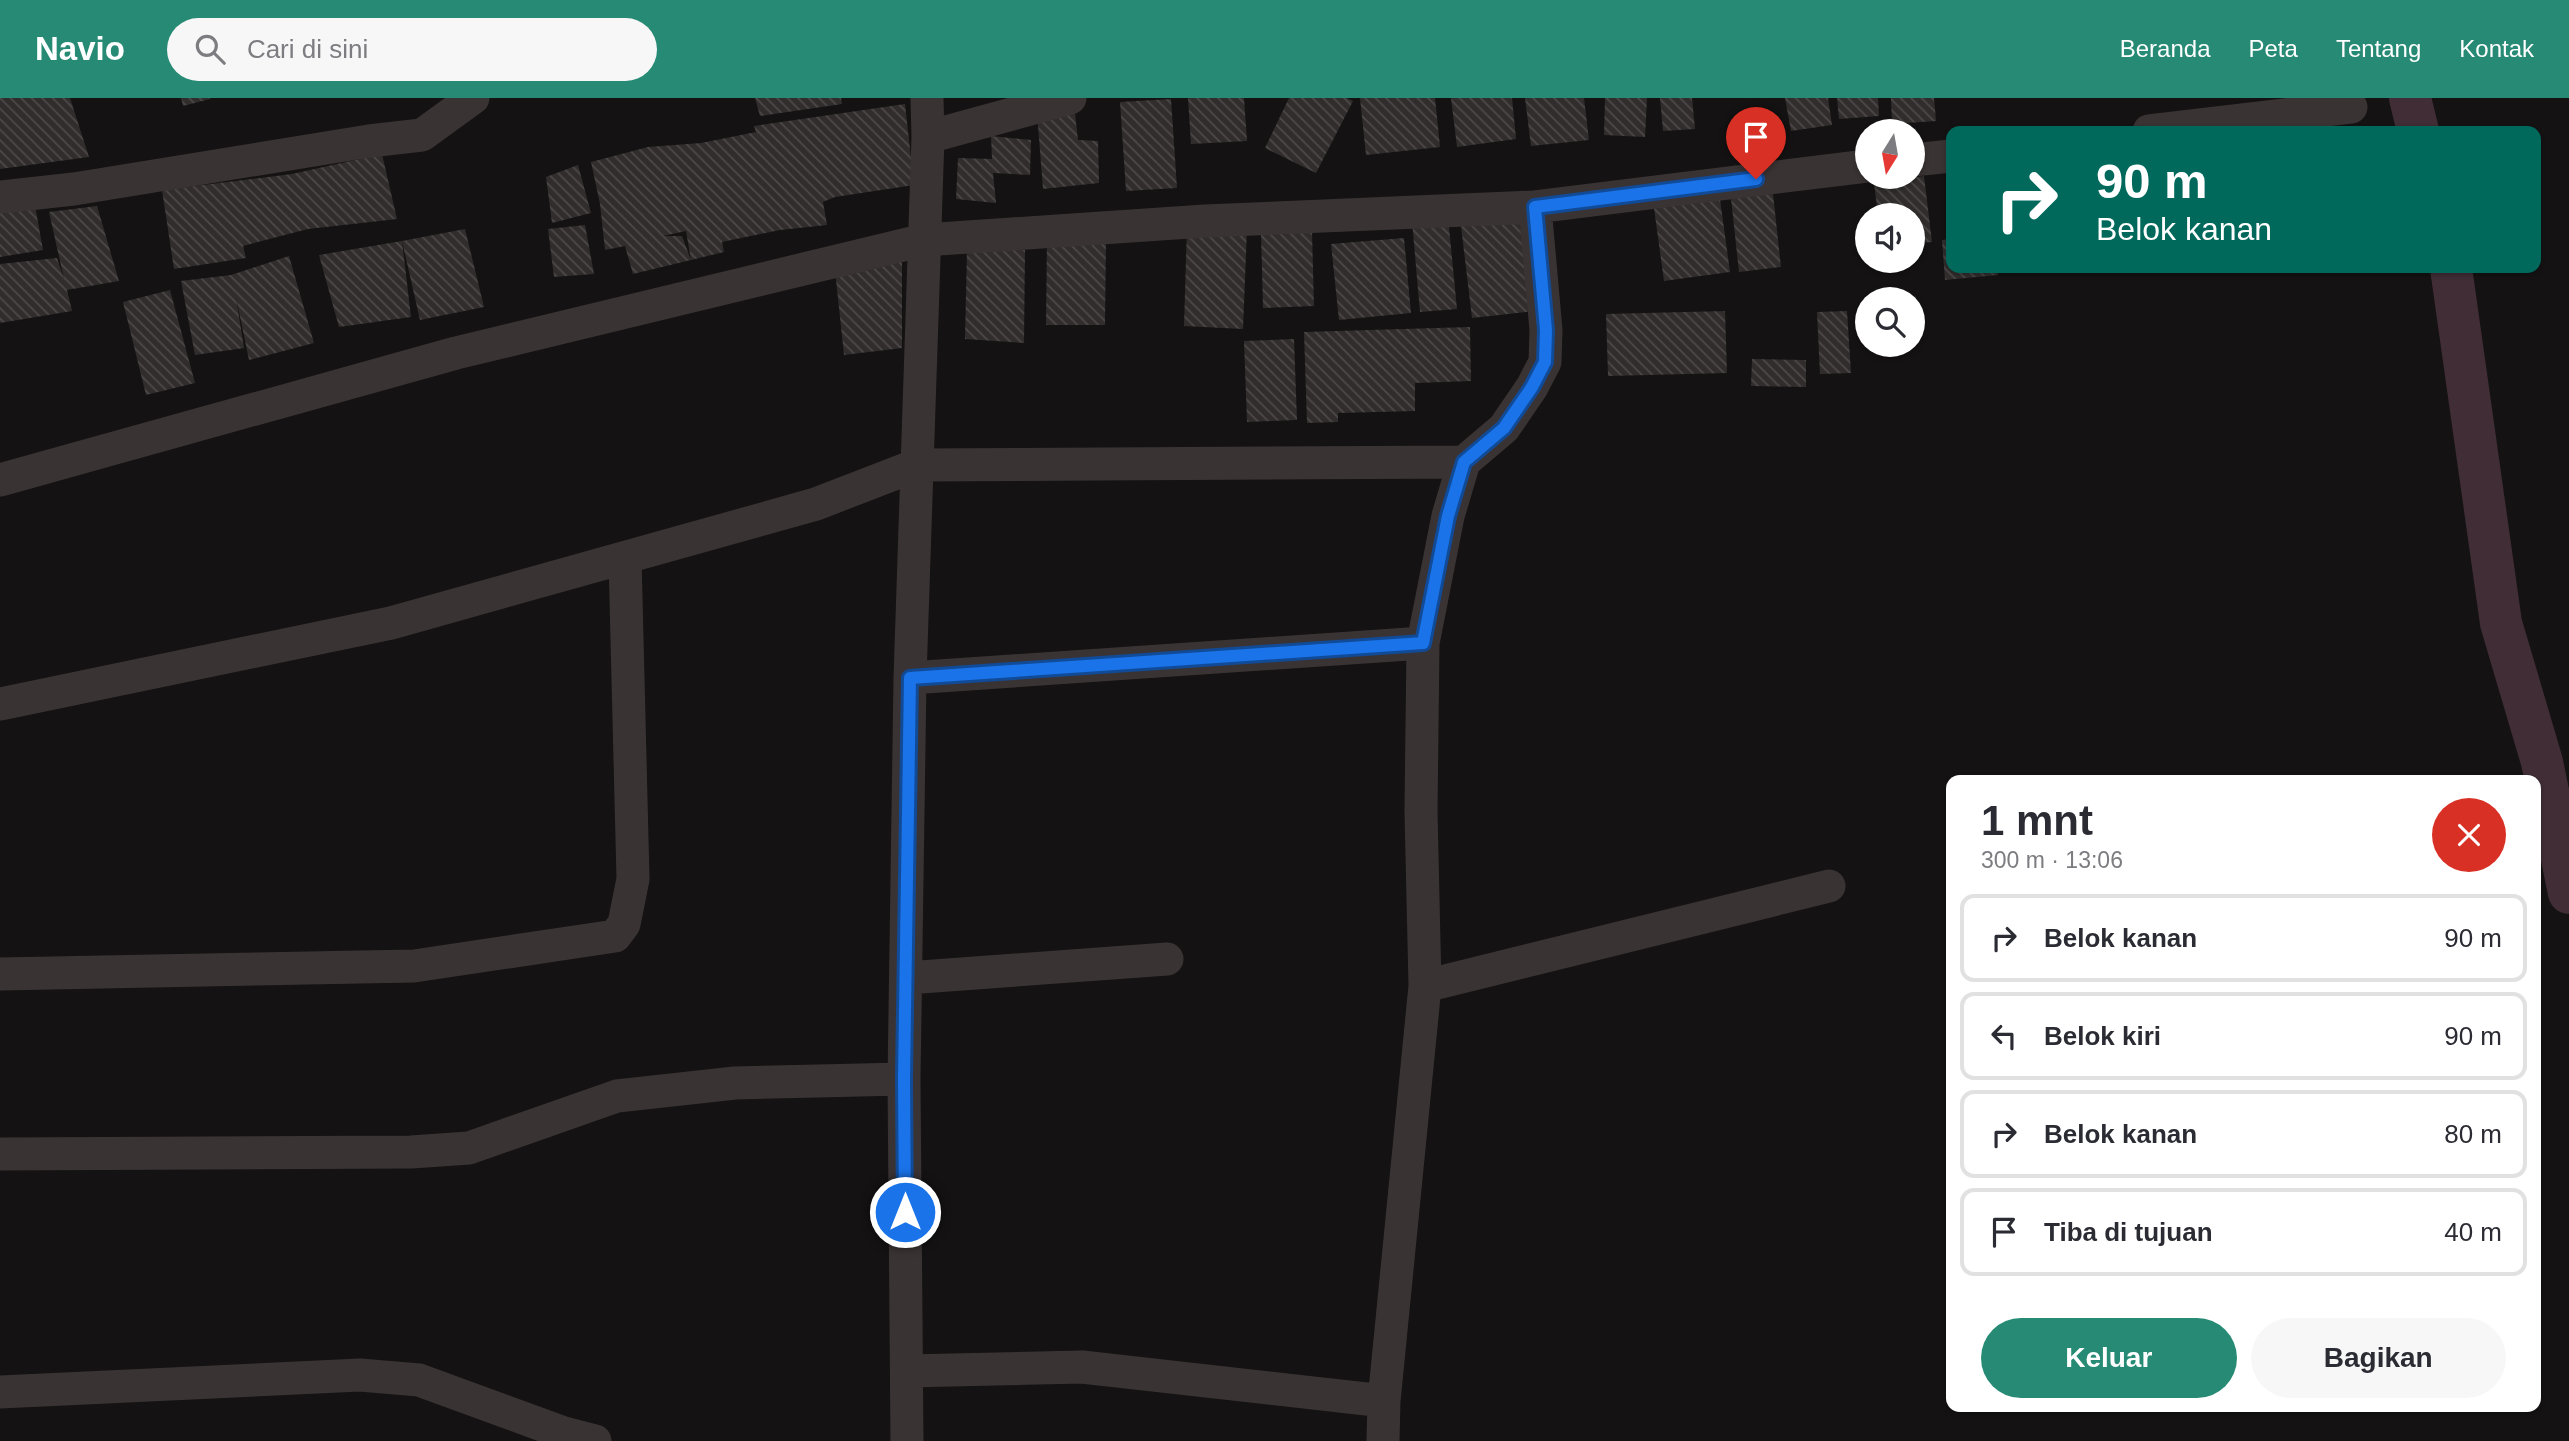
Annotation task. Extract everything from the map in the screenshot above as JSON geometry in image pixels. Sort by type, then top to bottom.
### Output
[{"type":"street","points":[[0,197],[74,189],[369,141],[422,135],[473,98]]},
{"type":"street","points":[[907,1441],[904,1079],[910,678],[928,98]]},
{"type":"street","points":[[928,137],[1070,98]]},
{"type":"street","points":[[2191,126],[2351,107]]},
{"type":"street","points":[[1925,159],[1946,157]]},
{"type":"street","points":[[0,480],[456,353],[924,240],[1205,221],[1535,207],[1855,167]]},
{"type":"street","points":[[1383,1441],[1384,1401],[1425,986],[1421,811],[1423,643],[1448,516],[1464,462],[1504,428],[1532,387],[1545,362],[1546,330],[1535,207]]},
{"type":"street","points":[[0,704],[391,623],[816,504],[917,465],[1464,462]]},
{"type":"street","points":[[0,974],[414,966],[615,936],[624,924],[633,879],[625,558]]},
{"type":"street","points":[[910,678],[1423,643]]},
{"type":"street","points":[[1425,986],[1829,886]]},
{"type":"street","points":[[907,978],[1167,960]]},
{"type":"street","points":[[0,1154],[445,1150],[468,1148],[617,1096],[735,1083],[904,1079]]},
{"type":"street","points":[[907,1371],[1082,1367],[1384,1401]]},
{"type":"street","points":[[0,1392],[360,1375],[419,1380],[565,1433],[595,1441]]},
{"type":"building","points":[[0,98],[70,98],[89,157],[0,169]]},
{"type":"building","points":[[181,98],[210,98],[210,99],[183,106]]},
{"type":"building","points":[[755,98],[841,98],[842,104],[760,116]]},
{"type":"building","points":[[1188,98],[1244,98],[1247,141],[1191,144]]},
{"type":"building","points":[[1289,98],[1347,98],[1353,101],[1316,173],[1265,148]]},
{"type":"building","points":[[1360,98],[1435,98],[1440,147],[1366,155]]},
{"type":"building","points":[[1451,98],[1512,98],[1516,139],[1457,147]]},
{"type":"building","points":[[1525,98],[1584,98],[1589,140],[1531,146]]},
{"type":"building","points":[[1605,98],[1647,98],[1645,137],[1604,135]]},
{"type":"building","points":[[1660,98],[1692,98],[1695,129],[1663,131]]},
{"type":"building","points":[[1785,98],[1828,98],[1832,125],[1791,131]]},
{"type":"building","points":[[1837,98],[1878,98],[1879,116],[1839,119]]},
{"type":"building","points":[[1891,98],[1934,98],[1936,121],[1892,119]]},
{"type":"building","points":[[1171,99],[1177,188],[1126,191],[1120,102]]},
{"type":"building","points":[[905,104],[914,185],[835,197],[823,202],[827,225],[780,230],[722,242],[724,252],[691,260],[633,274],[625,246],[605,250],[600,204],[591,162],[648,147],[701,143],[756,132],[754,126]],"holes":[[[686,231],[691,260],[682,236],[663,236]]]},
{"type":"building","points":[[1074,105],[1078,140],[1098,141],[1099,183],[1043,189],[1037,113]]},
{"type":"building","points":[[991,136],[1031,140],[1030,175],[993,173],[996,203],[956,199],[958,158],[992,159]]},
{"type":"building","points":[[382,154],[397,219],[308,229],[243,246],[246,258],[174,269],[162,190],[292,174]]},
{"type":"building","points":[[578,165],[591,213],[552,223],[546,177]]},
{"type":"building","points":[[1925,184],[1932,242],[1925,243],[1925,203],[1876,203],[1875,189],[1925,189]]},
{"type":"building","points":[[1772,185],[1781,267],[1739,272],[1730,189]]},
{"type":"building","points":[[1719,192],[1730,272],[1664,281],[1653,201]]},
{"type":"building","points":[[34,200],[43,250],[0,257],[0,206]]},
{"type":"building","points":[[97,206],[119,281],[67,290],[72,311],[0,323],[0,264],[57,258],[64,279],[49,212]]},
{"type":"building","points":[[1448,217],[1457,309],[1420,312],[1412,221]]},
{"type":"building","points":[[1523,220],[1534,311],[1472,318],[1461,226]]},
{"type":"building","points":[[585,225],[594,274],[554,277],[548,229]]},
{"type":"building","points":[[1187,226],[1247,229],[1243,329],[1184,326]]},
{"type":"building","points":[[465,229],[484,307],[420,320],[402,241]]},
{"type":"building","points":[[1312,231],[1314,306],[1263,308],[1261,233]]},
{"type":"building","points":[[1404,238],[1411,313],[1339,320],[1331,244]]},
{"type":"building","points":[[1047,239],[1106,240],[1105,325],[1046,325]]},
{"type":"building","points":[[1942,240],[1946,240],[1946,273],[1998,275],[1945,280]]},
{"type":"building","points":[[402,241],[411,317],[339,327],[319,255]]},
{"type":"building","points":[[967,249],[1025,250],[1024,343],[965,339]]},
{"type":"building","points":[[902,250],[902,348],[844,355],[835,270]]},
{"type":"building","points":[[289,256],[314,343],[249,360],[236,297],[244,348],[195,355],[181,281],[231,275]]},
{"type":"building","points":[[170,290],[195,383],[146,395],[123,302]]},
{"type":"building","points":[[1725,311],[1727,373],[1608,376],[1606,314]]},
{"type":"building","points":[[1847,311],[1851,373],[1820,374],[1817,312]]},
{"type":"building","points":[[1470,327],[1471,381],[1415,383],[1415,411],[1338,413],[1338,422],[1307,423],[1304,332]]},
{"type":"building","points":[[1294,339],[1297,420],[1247,422],[1244,341]]},
{"type":"building","points":[[1752,359],[1806,360],[1806,387],[1751,386]]},
{"type":"waterway","points":[[2410,98],[2417,126]]},
{"type":"waterway","points":[[2452,273],[2501,623],[2542,762],[2569,893]]},
{"type":"route","points":[[905,1212],[904,1079],[910,678],[1423,643],[1448,516],[1464,462],[1504,428],[1532,387],[1545,362],[1546,330],[1535,207],[1756,179]]}]
